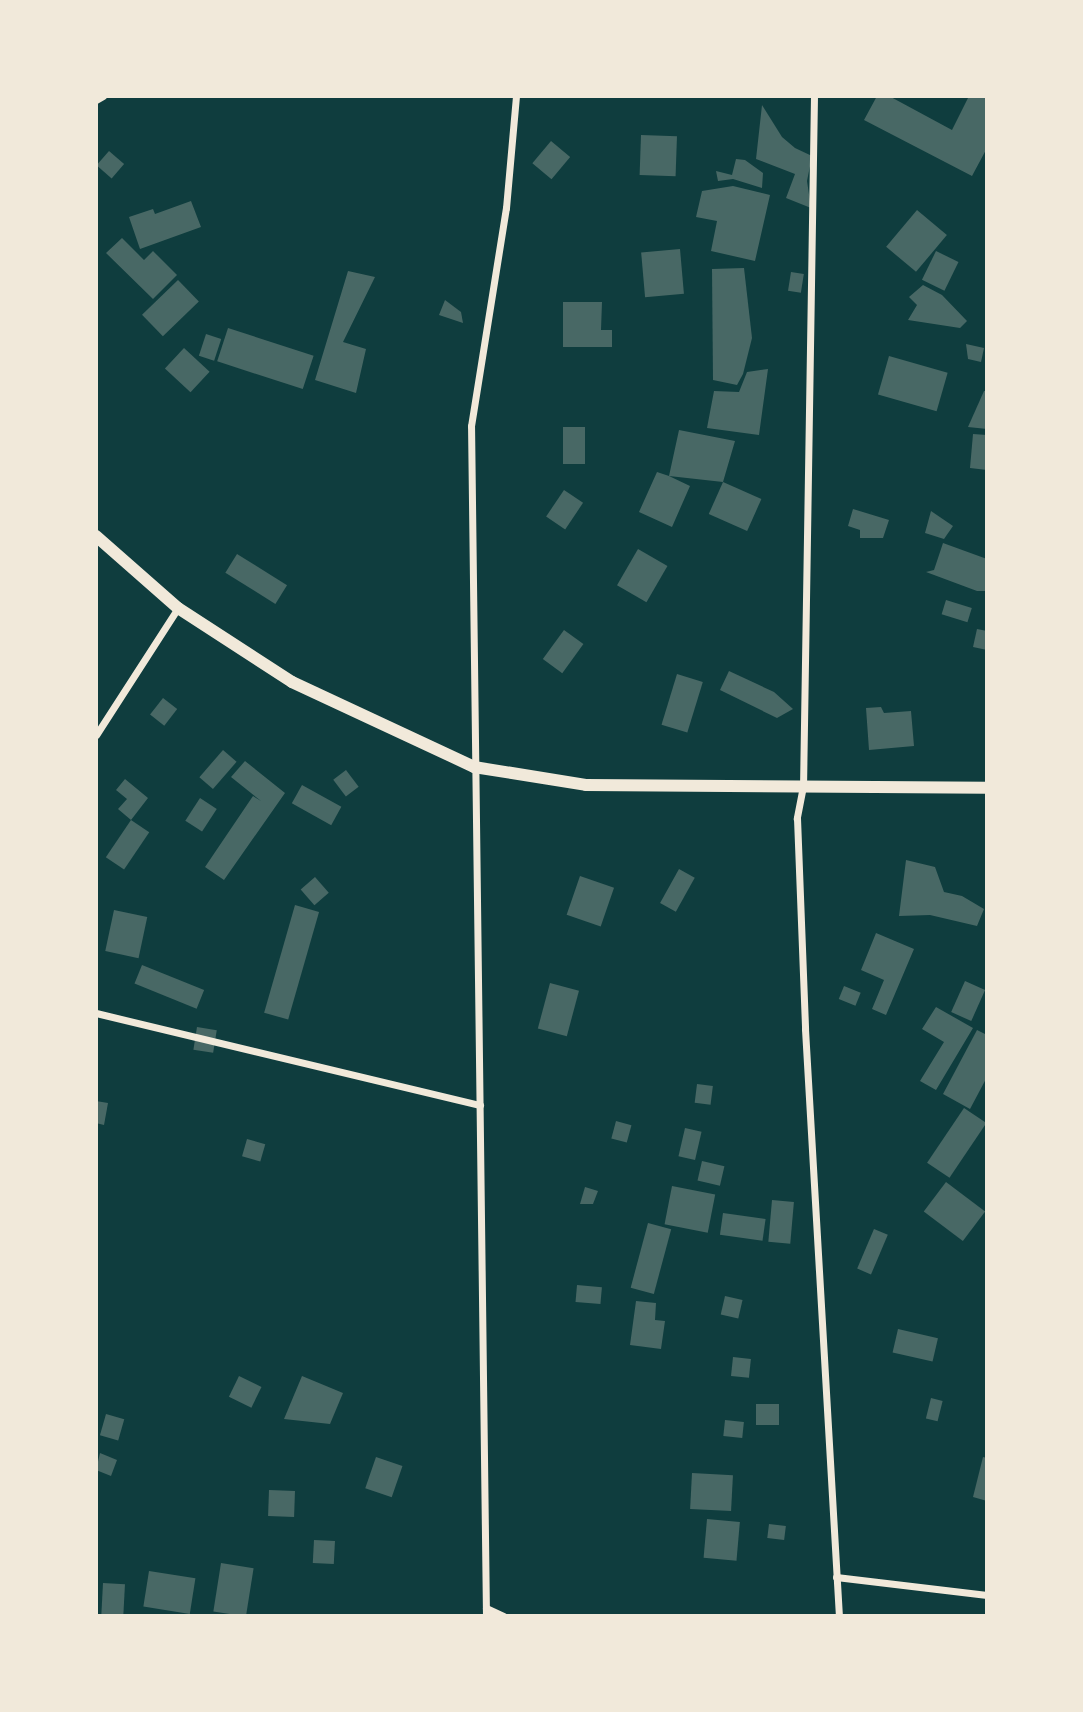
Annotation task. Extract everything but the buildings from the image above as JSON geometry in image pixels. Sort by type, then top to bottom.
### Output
[{"type":"street","points":[[96,100],[103,96]]},
{"type":"street","points":[[503,1616],[486,1612],[471,426],[506,208],[516,96]]},
{"type":"street","points":[[814,96],[803,786],[797,818],[805,1029],[839,1616]]},
{"type":"street","points":[[96,536],[178,608],[292,682],[474,767],[586,785],[987,788]]},
{"type":"street","points":[[96,734],[178,608]]},
{"type":"street","points":[[96,1013],[480,1105]]},
{"type":"street","points":[[836,1577],[987,1595]]}]
